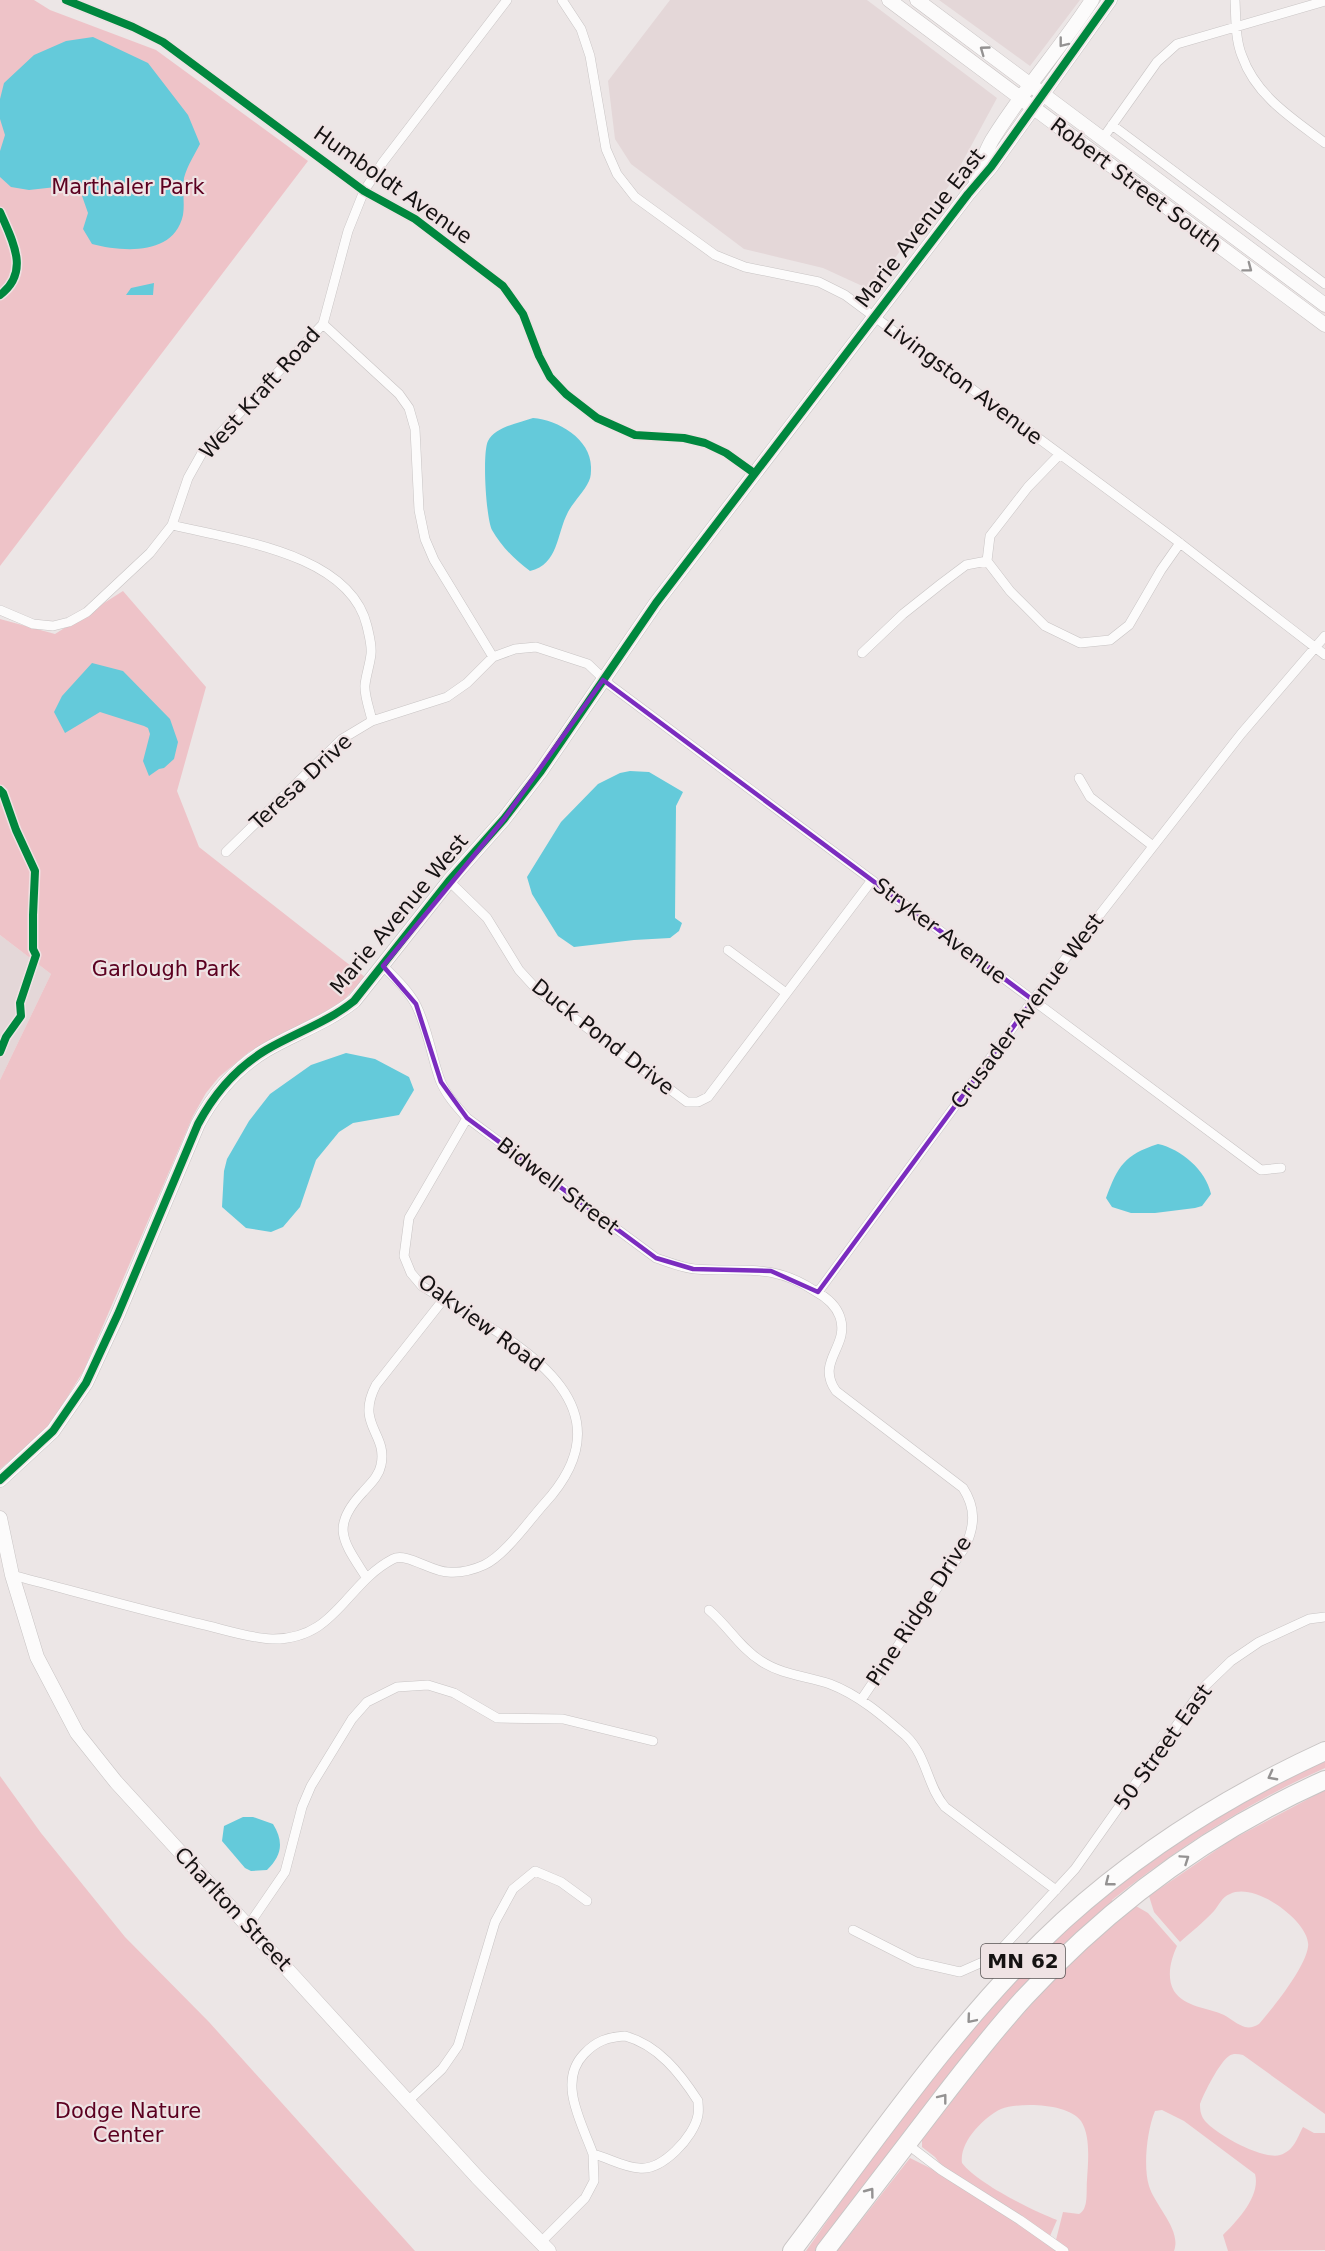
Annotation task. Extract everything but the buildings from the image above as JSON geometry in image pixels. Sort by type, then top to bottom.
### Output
[{"type":"highway","name":"MN 62","points":[[792,2251],[984,2004],[1047,1937],[1093,1895],[1201,1816],[1272,1776],[1325,1751]]},
{"type":"highway","name":"MN 62","points":[[825,2251],[969,2063],[1016,2007],[1065,1956],[1158,1878],[1208,1844],[1280,1802],[1325,1780]]},
{"type":"highway","points":[[803,2251],[863,2158]]},
{"type":"street","name":"Humboldt Avenue","points":[[66,0],[134,27],[163,42],[364,191],[415,219],[503,286],[524,314],[539,357],[550,377],[566,394],[597,418],[635,435],[684,438],[705,443],[726,453],[754,473]]},
{"type":"street","name":"West Kraft Road","points":[[0,610],[33,624],[53,626],[69,622],[87,612],[150,553],[172,525],[188,478],[202,453],[323,324],[348,231],[364,191],[383,162],[507,0]]},
{"type":"street","name":"Livingston Avenue","points":[[562,0],[581,28],[590,56],[606,149],[617,174],[635,197],[715,255],[746,267],[819,282],[845,295],[1180,543],[1325,655]]},
{"type":"street","name":"Robert Street South","points":[[889,0],[1325,325]]},
{"type":"street","name":"Robert Street South","points":[[917,0],[1325,305]]},
{"type":"street","name":"Marie Avenue East","points":[[968,194],[991,142],[1020,99],[1071,33],[1092,0]]},
{"type":"street","name":"Marie Avenue East","points":[[754,473],[991,167],[1110,0]]},
{"type":"street","points":[[1235,0],[1236,27],[1241,55],[1254,82],[1283,112],[1325,143]]},
{"type":"street","points":[[1103,138],[1157,62],[1177,44],[1325,1]]},
{"type":"street","points":[[1112,125],[1325,284]]},
{"type":"street","points":[[1199,232],[1221,226]]},
{"type":"street","points":[[323,324],[399,394],[409,408],[416,429],[418,510],[425,539],[434,560],[493,657]]},
{"type":"street","points":[[1060,454],[1028,487],[990,536],[987,561],[1010,591],[1045,626],[1080,643],[1110,640],[1129,625],[1161,570],[1180,543]]},
{"type":"street","name":"Marie Avenue West","points":[[0,1480],[53,1431],[86,1383],[114,1324],[198,1124],[215,1095],[235,1073],[252,1059],[350,1005],[541,771],[656,603],[754,473]]},
{"type":"street","points":[[172,525],[277,550],[323,571],[344,586],[357,603],[367,624],[372,651],[365,687],[372,722]]},
{"type":"street","points":[[862,653],[903,614],[942,582],[966,565],[987,561]]},
{"type":"street","name":"Crusader Avenue West","points":[[818,1292],[1033,1000],[1241,734],[1325,636]]},
{"type":"street","name":"Teresa Drive","points":[[226,852],[342,739],[372,722],[447,697],[466,683],[493,657],[515,649],[536,647],[588,664],[603,680]]},
{"type":"street","name":"Stryker Avenue","points":[[603,680],[1261,1170],[1281,1168]]},
{"type":"street","points":[[1079,778],[1090,797],[1153,846]]},
{"type":"street","name":"Duck Pond Drive","points":[[449,881],[487,918],[519,970],[539,992],[687,1102],[698,1102],[708,1097],[872,880]]},
{"type":"street","points":[[728,950],[786,993]]},
{"type":"street","name":"Bidwell Street","points":[[383,966],[416,1004],[441,1082],[452,1101],[466,1118],[656,1258],[693,1269],[771,1271],[794,1278],[818,1292]]},
{"type":"street","name":"Oakview Road","points":[[12,1575],[162,1615],[272,1639],[299,1635],[323,1624],[340,1609],[366,1577],[395,1557],[409,1559],[447,1572],[467,1571],[486,1564],[500,1553],[558,1489],[575,1458],[578,1438],[576,1416],[555,1377],[530,1354],[422,1286],[411,1273],[404,1256],[409,1218],[466,1118]]},
{"type":"street","name":"Pine Ridge Drive","points":[[818,1292],[836,1309],[842,1324],[841,1339],[829,1363],[828,1375],[833,1386],[841,1395],[963,1488],[969,1498],[974,1521],[965,1547],[861,1700]]},
{"type":"street","points":[[366,1577],[346,1546],[342,1528],[348,1507],[376,1477],[381,1464],[381,1448],[369,1418],[369,1398],[376,1385],[443,1299]]},
{"type":"street","name":"Charlton Street","points":[[0,1518],[12,1575],[37,1657],[77,1733],[116,1782],[545,2247]]},
{"type":"street","name":"Pine Ridge Drive","points":[[974,1521],[985,1522]]},
{"type":"street","points":[[709,1610],[724,1623],[746,1650],[760,1661],[783,1672],[828,1683],[861,1700],[904,1735],[916,1748],[936,1794],[945,1807],[1056,1890]]},
{"type":"street","name":"50 Street East","points":[[853,1930],[916,1962],[960,1972],[994,1957],[1076,1869],[1203,1688],[1231,1661],[1258,1642],[1309,1619],[1325,1617]]},
{"type":"street","points":[[248,1926],[285,1872],[303,1806],[311,1786],[352,1719],[368,1702],[397,1687],[428,1685],[454,1693],[497,1718],[563,1719],[653,1741]]},
{"type":"street","points":[[408,2101],[442,2069],[458,2046],[495,1922],[513,1889],[535,1871],[561,1882],[587,1901]]},
{"type":"street","points":[[545,2247],[585,2198],[594,2181],[594,2154],[572,2095],[572,2075],[578,2060],[590,2047],[607,2037],[625,2036],[641,2040],[654,2048],[698,2101],[698,2115],[694,2127],[670,2157],[655,2166],[640,2169],[594,2154]]},
{"type":"street","points":[[907,2144],[941,2170],[1064,2251]]},
{"type":"highlighted area","points":[[603,680],[1033,1000],[818,1292],[771,1271],[693,1269],[656,1258],[467,1118],[441,1082],[416,1004],[383,966],[504,819]]},
{"type":"shaded area","points":[[670,0],[867,0],[997,98],[951,183],[871,290],[823,268],[744,249],[631,164],[615,139],[608,81]]},
{"type":"shaded area","points":[[939,0],[1080,0],[1030,66]]},
{"type":"shaded area","points":[[0,935],[51,974],[0,1080]]},
{"type":"green space","name":"Marthaler Park","points":[[0,0],[34,0],[50,10],[156,50],[308,161],[0,566]]},
{"type":"green space","name":"Garlough Park","points":[[123,591],[206,687],[177,791],[199,847],[365,977],[341,1003],[249,1052],[219,1077],[206,1093],[193,1116],[84,1370],[47,1430],[0,1469],[0,1080],[51,974],[0,935],[0,619],[55,634]]},
{"type":"green space","points":[[1325,1758],[1325,1768],[1241,1811],[1162,1863],[1112,1900],[1114,1904],[817,2251],[806,2251],[877,2150],[956,2047],[1009,1985],[1097,1900],[1196,1828]]},
{"type":"green space","name":"Dodge Nature Center","points":[[0,1776],[41,1833],[125,1937],[209,2022],[415,2251],[0,2251]]},
{"type":"green space","points":[[1325,1790],[1325,2114],[1243,2055],[1237,2054],[1229,2056],[1221,2065],[1200,2104],[1203,2117],[1211,2127],[1241,2145],[1263,2154],[1272,2156],[1285,2153],[1295,2144],[1303,2127],[1314,2133],[1325,2133],[1325,2250],[1228,2251],[1223,2235],[1247,2208],[1254,2191],[1255,2174],[1184,2121],[1162,2110],[1155,2111],[1152,2119],[1146,2169],[1152,2194],[1171,2226],[1175,2243],[1174,2251],[1069,2251],[1056,2240],[1063,2212],[1079,2214],[1084,2208],[1086,2199],[1088,2142],[1081,2121],[1066,2111],[1055,2107],[1031,2105],[1001,2109],[987,2118],[974,2131],[962,2155],[962,2163],[980,2179],[1020,2203],[1057,2220],[1050,2236],[941,2165],[922,2147],[922,2140],[1029,2007],[1080,1954],[1136,1906],[1148,1913],[1177,1946],[1171,1962],[1170,1980],[1178,1996],[1190,2004],[1224,2015],[1245,2027],[1259,2024],[1288,1987],[1306,1956],[1307,1938],[1301,1927],[1280,1907],[1267,1899],[1241,1892],[1225,1897],[1210,1915],[1180,1942],[1154,1912],[1149,1896],[1231,1840]]},
{"type":"green space","points":[[910,2158],[938,2172],[991,2205],[1058,2251],[837,2251]]},
{"type":"water","points":[[93,37],[148,63],[188,115],[200,144],[184,178],[183,215],[178,228],[169,238],[146,248],[118,249],[92,244],[83,229],[88,213],[81,193],[65,186],[29,190],[11,187],[0,177],[0,151],[5,135],[0,119],[0,99],[4,83],[34,55],[66,41]]},
{"type":"water","points":[[154,283],[153,295],[126,295],[131,288]]},
{"type":"water","points":[[533,418],[562,427],[579,440],[590,457],[591,471],[587,485],[568,512],[552,555],[546,562],[530,571],[509,552],[492,530],[487,500],[485,458],[491,436],[508,426]]},
{"type":"water","points":[[92,663],[123,671],[170,719],[178,742],[174,759],[164,768],[149,776],[143,761],[150,734],[148,728],[144,726],[100,712],[65,733],[54,712],[62,696]]},
{"type":"water","points":[[649,772],[683,792],[676,806],[675,918],[682,923],[679,931],[670,938],[574,947],[558,936],[532,894],[527,877],[561,822],[598,784],[620,773]]},
{"type":"water","points":[[346,1053],[375,1059],[409,1077],[414,1090],[399,1115],[353,1123],[339,1132],[316,1160],[300,1207],[283,1227],[271,1232],[246,1228],[222,1207],[227,1159],[249,1121],[270,1094],[311,1065]]},
{"type":"water","points":[[1158,1144],[1175,1151],[1191,1162],[1204,1177],[1211,1194],[1202,1206],[1195,1208],[1155,1213],[1131,1213],[1112,1207],[1106,1198],[1114,1178],[1124,1163],[1137,1153]]},
{"type":"water","points":[[243,1817],[253,1817],[273,1824],[277,1831],[280,1848],[276,1859],[267,1870],[251,1871],[245,1868],[222,1841],[224,1826]]},
{"type":"cycle path","points":[[66,0],[133,27],[163,42],[364,191],[415,219],[503,286],[523,314],[539,356],[550,377],[566,394],[597,418],[635,435],[684,438],[705,443],[726,453],[754,473]]},
{"type":"cycle path","points":[[0,1480],[53,1431],[86,1383],[118,1314],[198,1124],[211,1102],[236,1073],[255,1057],[333,1015],[354,1001],[449,881],[504,819],[541,771],[656,603],[991,167],[1110,0]]},
{"type":"cycle path","points":[[0,212],[13,245],[17,266],[15,276],[0,295]]},
{"type":"cycle path","points":[[0,790],[35,871],[33,949],[36,955],[20,1003],[21,1016],[6,1037],[0,1052]]}]
